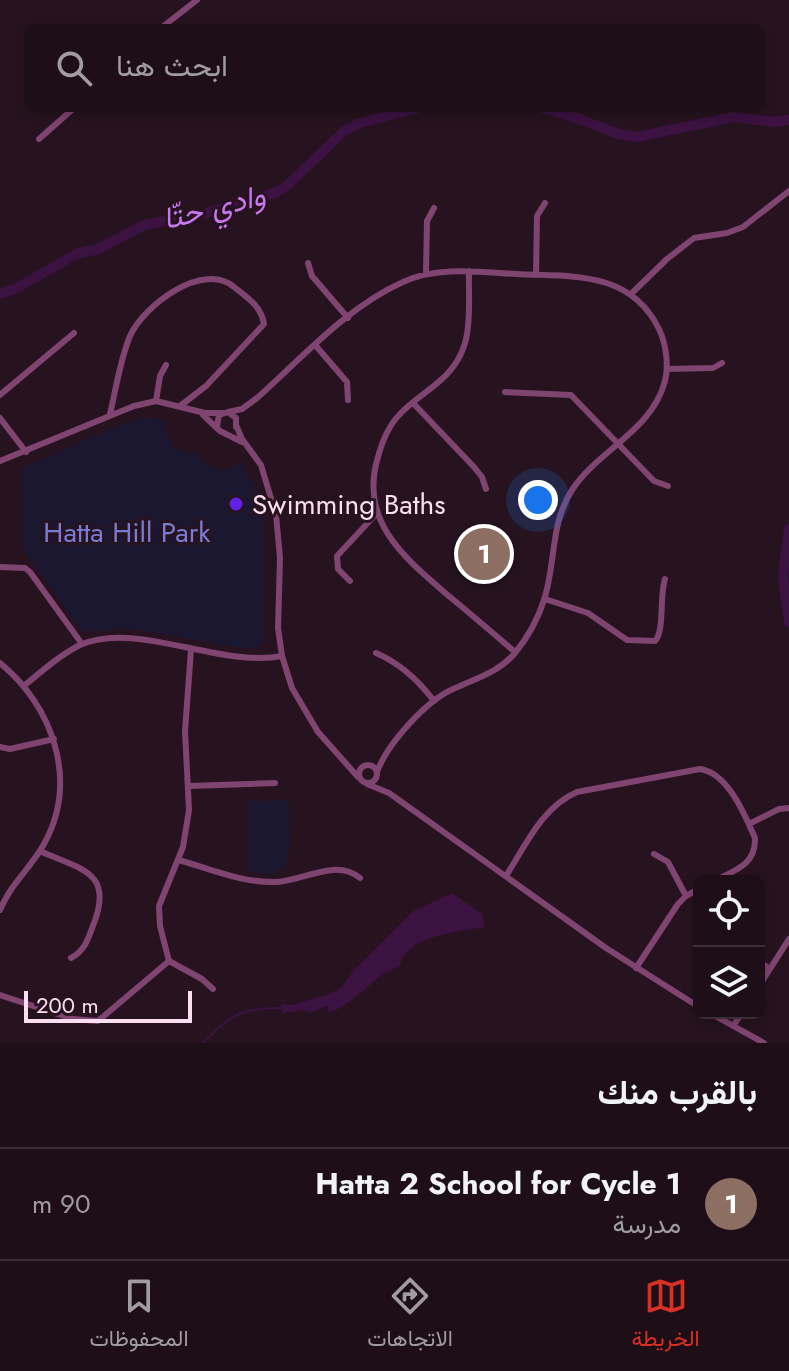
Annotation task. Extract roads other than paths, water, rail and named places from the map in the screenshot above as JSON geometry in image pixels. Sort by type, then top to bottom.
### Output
[{"type":"street","points":[[166,24],[197,0]]},
{"type":"street","points":[[39,139],[69,112]]},
{"type":"street","points":[[631,294],[694,238],[743,227],[789,191]]},
{"type":"street","points":[[536,275],[537,216],[545,203]]},
{"type":"street","points":[[426,273],[427,219],[434,208]]},
{"type":"street","points":[[308,263],[312,276],[348,318]]},
{"type":"street","points":[[469,271],[468,337],[464,349],[452,369],[399,414],[383,440],[374,468],[373,493],[377,513],[397,549],[515,652]]},
{"type":"street","points":[[218,428],[217,418],[242,409],[378,294],[426,273],[469,271],[606,281],[631,294],[650,314],[661,332],[667,369],[659,399],[640,426],[583,475],[561,511],[545,599],[527,637],[497,670],[452,689],[434,701],[385,754],[359,770],[358,777]]},
{"type":"street","points":[[110,414],[130,336],[144,316],[172,293],[195,280],[211,277],[227,281],[262,312],[264,324],[206,386],[180,406]]},
{"type":"street","points":[[0,395],[74,333]]},
{"type":"street","points":[[316,346],[347,382],[348,400]]},
{"type":"street","points":[[667,369],[713,368],[722,363]]},
{"type":"street","points":[[156,401],[160,376],[166,365]]},
{"type":"street","points":[[505,392],[571,395],[654,481],[668,486]]},
{"type":"street","points":[[0,461],[110,414],[156,401],[234,416],[245,444],[261,465],[276,515],[280,558],[278,628],[282,656],[292,688],[318,732],[367,784],[389,793],[636,968],[693,1003]]},
{"type":"street","points":[[413,403],[474,467],[486,489]]},
{"type":"street","points":[[227,433],[233,431],[242,409]]},
{"type":"street","points":[[198,411],[218,428],[245,444]]},
{"type":"street","points":[[0,418],[26,452]]},
{"type":"street","points":[[350,581],[338,569],[337,556],[377,513]]},
{"type":"street","points":[[0,567],[25,568],[30,572],[82,644]]},
{"type":"street","points":[[545,599],[588,613],[627,640],[655,641],[661,630],[660,598],[665,579]]},
{"type":"street","points":[[25,685],[82,644],[122,638],[255,658],[282,656]]},
{"type":"street","points":[[191,650],[185,731],[189,810],[179,860],[159,906],[160,926],[169,961],[202,979],[213,989]]},
{"type":"street","points":[[376,653],[422,685],[434,701]]},
{"type":"street","points":[[0,663],[25,685],[54,739],[60,766],[57,813],[40,851],[11,886],[0,910]]},
{"type":"street","points":[[0,747],[10,749],[54,739]]},
{"type":"street","points":[[367,784],[374,781],[385,754]]},
{"type":"street","points":[[341,757],[366,765],[377,773],[389,793]]},
{"type":"street","points":[[506,876],[545,814],[565,797],[692,769],[706,770],[723,783],[755,838],[753,857],[744,866],[726,875]]},
{"type":"street","points":[[189,786],[275,783]]},
{"type":"street","points":[[749,824],[779,809],[789,808]]},
{"type":"street","points":[[40,851],[90,875],[100,888],[100,908],[86,944],[79,954],[71,958]]},
{"type":"street","points":[[654,854],[668,862],[686,896]]},
{"type":"street","points":[[179,860],[239,878],[265,882],[306,877],[330,869],[351,871],[360,878]]},
{"type":"street","points":[[636,968],[668,918],[693,892]]},
{"type":"street","points":[[765,977],[789,939]]},
{"type":"street","points":[[0,995],[73,1019],[98,1021],[169,961]]},
{"type":"street","points":[[765,966],[770,969]]},
{"type":"street","points":[[721,1019],[764,1043]]},
{"type":"street","points":[[733,1026],[738,1019]]},
{"type":"waterway","name":"وادي حتّا","points":[[0,294],[15,289],[78,253],[96,250],[144,225],[203,214],[277,192],[344,131],[360,123],[403,112]]},
{"type":"waterway","name":"وادي حتّا","points":[[556,112],[636,137],[734,117],[775,122],[789,120]]},
{"type":"waterway","points":[[789,529],[783,577],[789,622]]},
{"type":"waterway","points":[[203,1043],[237,1015],[256,1009],[281,1008]]},
{"type":"place","name":"Swimming Baths","points":[[236,504]]},
{"type":"place","name":"Hatta 2 School for Cycle 1","points":[[484,554]]},
{"type":"park label","name":"Hatta Hill Park","points":[[127,532]]}]
